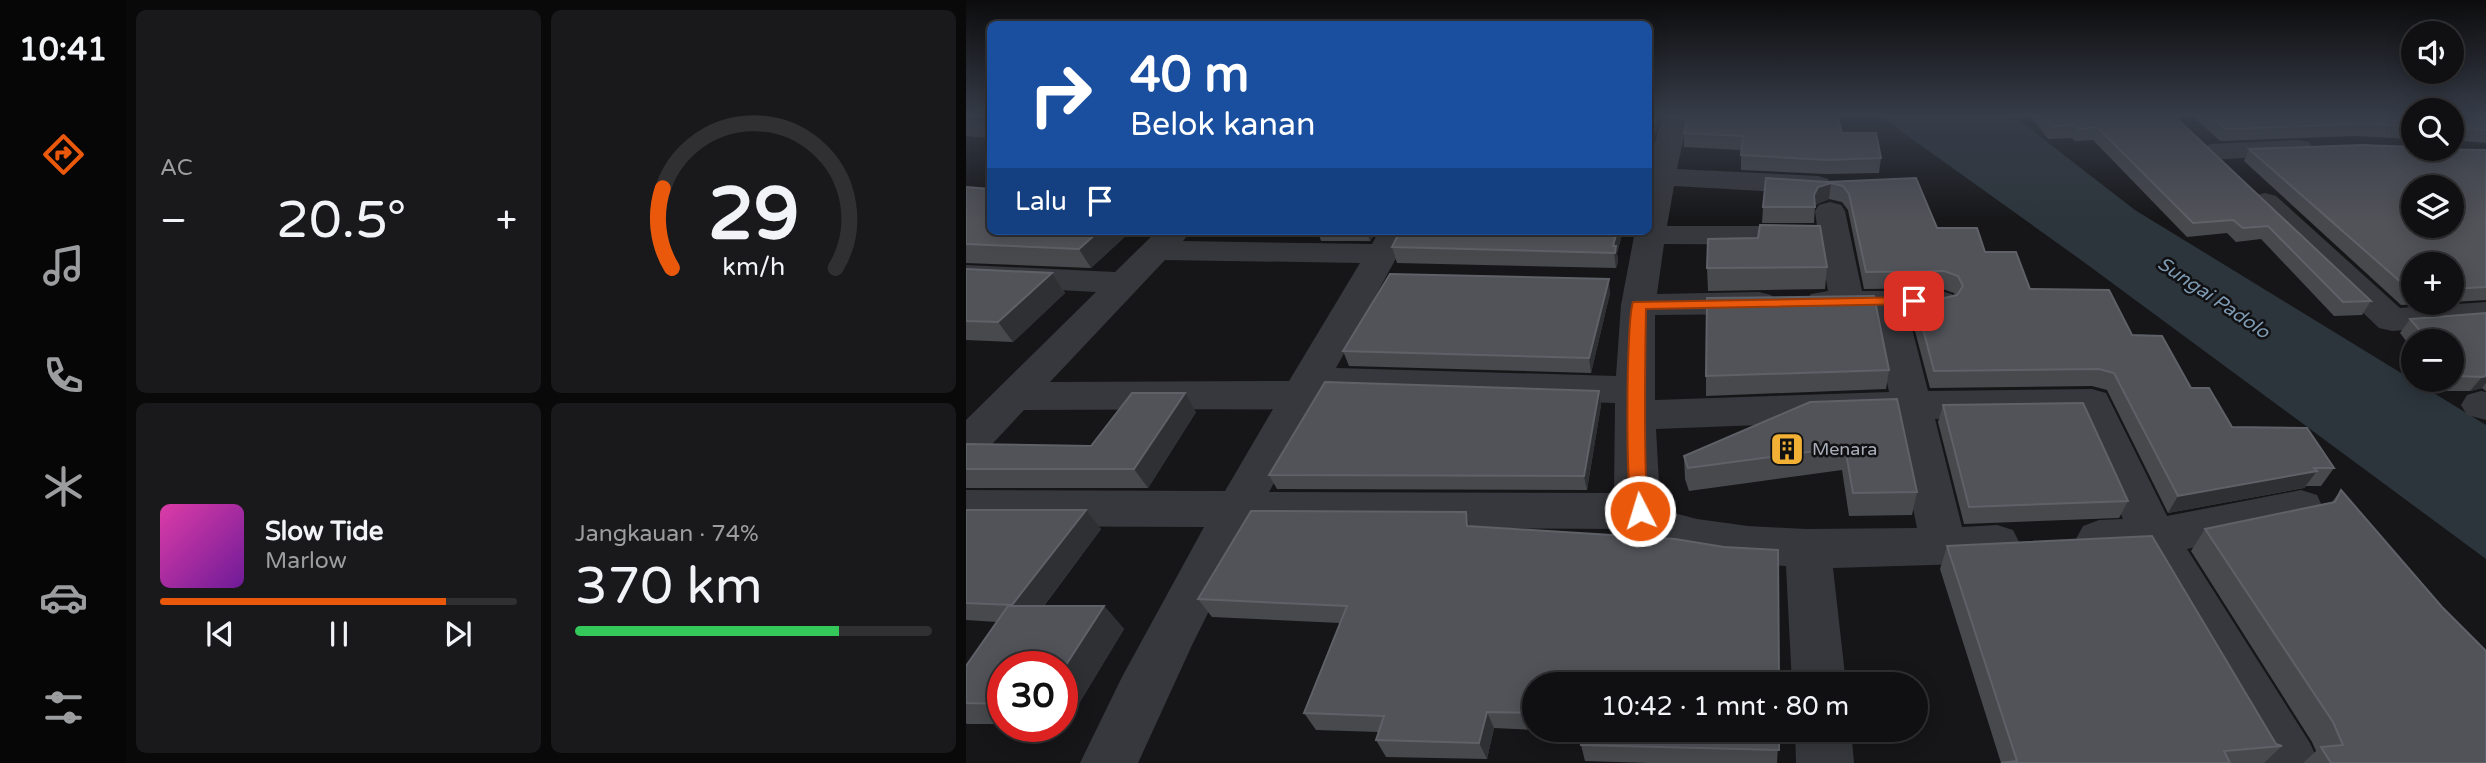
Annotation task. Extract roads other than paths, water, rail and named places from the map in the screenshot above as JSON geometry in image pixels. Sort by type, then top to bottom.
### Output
[{"type":"street","points":[[1652,211],[1655,176],[1664,150]]},
{"type":"street","points":[[2210,150],[2392,320],[2486,313]]},
{"type":"street","points":[[1655,176],[1838,185],[1835,236],[1847,302]]},
{"type":"street","points":[[1835,236],[1650,235],[1632,289],[1637,488],[1640,511],[1652,524],[1668,533],[1695,540],[1808,549],[1944,547],[2154,537],[2301,508]]},
{"type":"street","points":[[966,445],[1165,241],[1390,259],[1305,388],[1237,511],[1138,701],[1109,763]]},
{"type":"street","points":[[966,275],[1125,283]]},
{"type":"street","points":[[1632,289],[1847,302],[1940,302]]},
{"type":"street","points":[[1888,301],[1944,547]]},
{"type":"street","points":[[1013,396],[1305,388],[1636,402],[1912,405],[2092,402],[2154,537],[2290,763]]},
{"type":"street","points":[[966,508],[1640,511]]},
{"type":"street","points":[[1808,549],[1818,672]]},
{"type":"street","points":[[1824,742],[1825,763]]},
{"type":"water","name":"Sungai Padolo","points":[[1927,150],[2057,150],[2135,210],[2401,373],[2401,392],[2432,392],[2486,425],[2486,559]]},
{"type":"place","name":"Menara","points":[[1787,449]]}]
